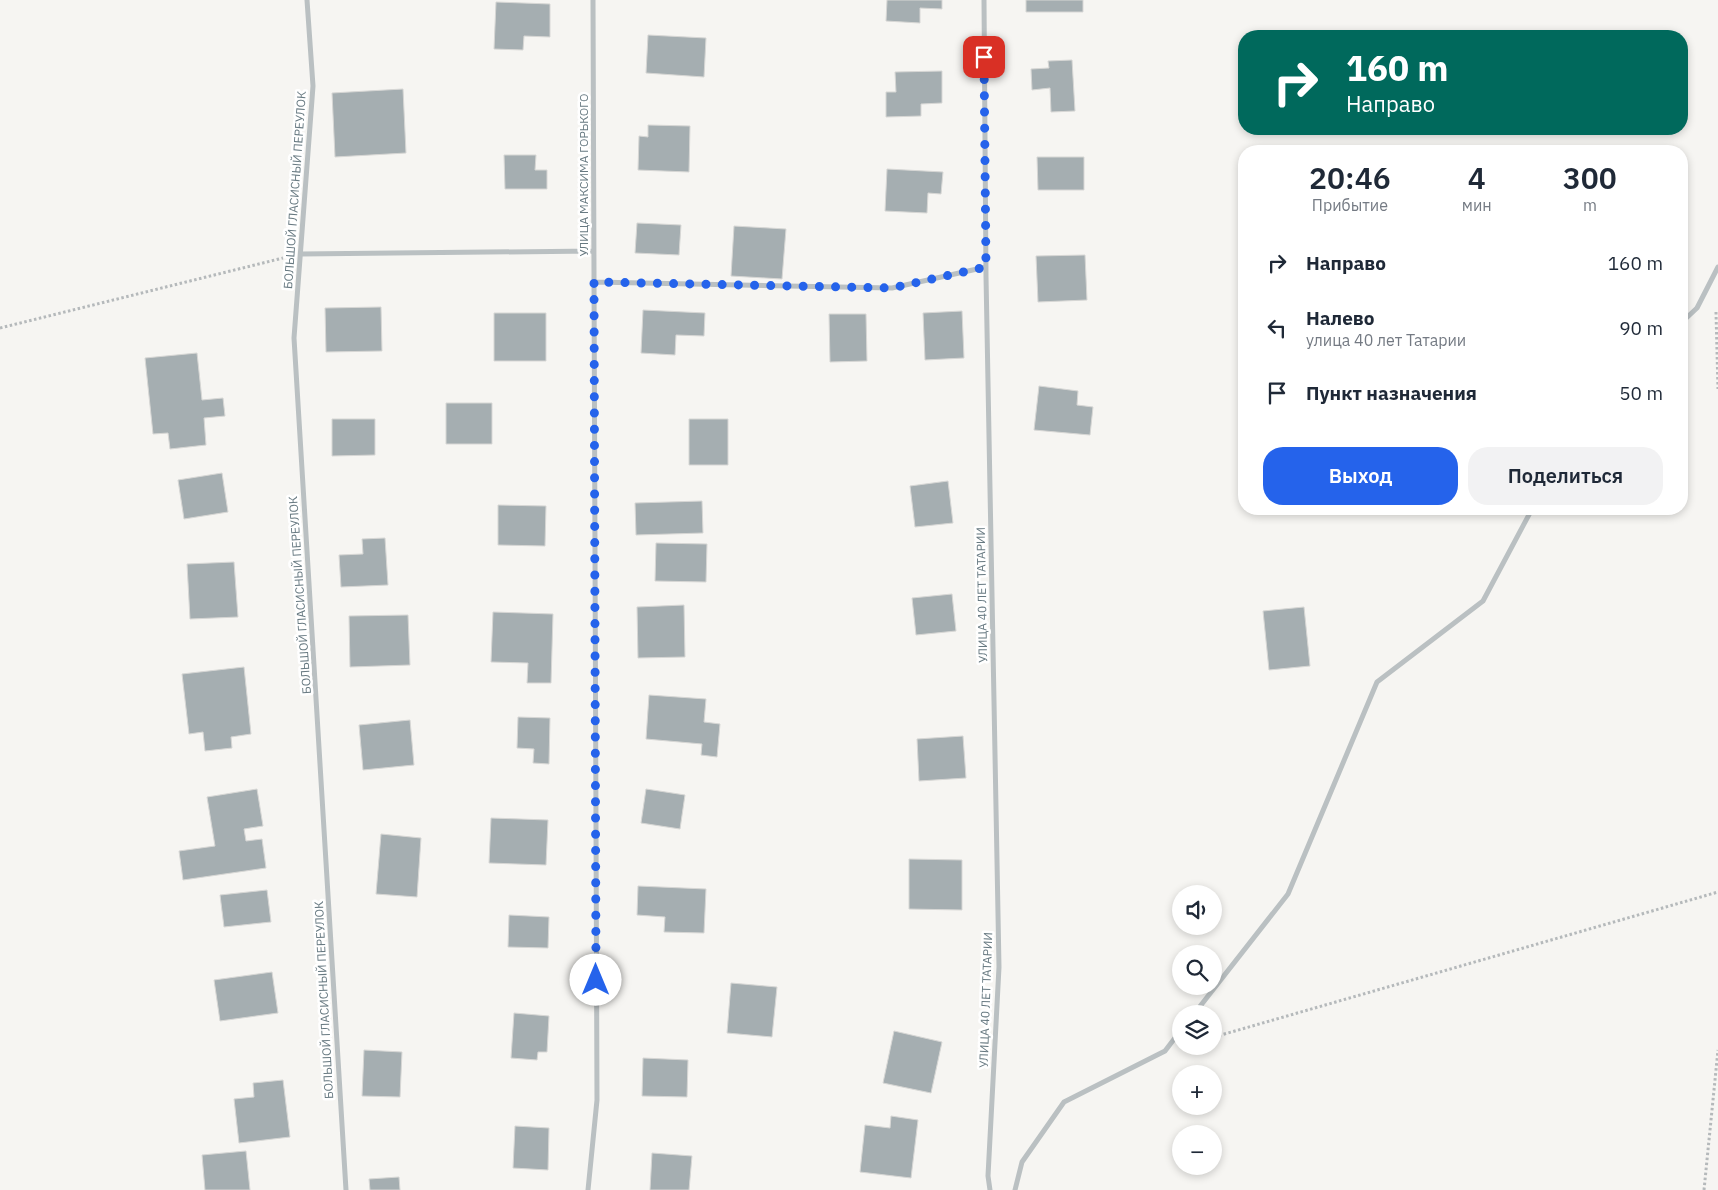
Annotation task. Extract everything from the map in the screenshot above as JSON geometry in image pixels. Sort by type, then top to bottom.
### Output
[{"type":"street","name":"БОЛЬШОЙ ГЛАСИСНЫЙ ПЕРЕУЛОК","points":[[307,0],[313,86],[294,338],[346,1190]]},
{"type":"street","name":"УЛИЦА МАКСИМА ГОРЬКОГО","points":[[588,1190],[596,1100],[593,0]]},
{"type":"street","name":"УЛИЦА 40 ЛЕТ ТАТАРИИ","points":[[984,0],[986,267],[999,967],[988,1176],[990,1190]]},
{"type":"street","points":[[301,254],[594,251]]},
{"type":"street","points":[[594,282],[892,288],[986,267]]},
{"type":"street","points":[[1688,316],[1697,308],[1718,267]]},
{"type":"street","points":[[1201,1005],[1288,894],[1377,682],[1482,601],[1529,515]]},
{"type":"street","points":[[1015,1190],[1022,1162],[1064,1102],[1166,1051],[1172,1043]]},
{"type":"path","points":[[0,328],[301,254]]},
{"type":"path","points":[[1714,274],[1718,389]]},
{"type":"path","points":[[1222,1035],[1718,892]]},
{"type":"path","points":[[1704,1190],[1718,1050]]},
{"type":"building","points":[[887,0],[942,0],[942,9],[920,8],[920,23],[886,21]]},
{"type":"building","points":[[1026,0],[1083,0],[1083,12],[1026,12]]},
{"type":"building","points":[[496,2],[550,4],[550,37],[524,36],[523,50],[494,49]]},
{"type":"building","points":[[648,35],[706,38],[704,77],[646,73]]},
{"type":"building","points":[[1072,60],[1075,111],[1051,112],[1050,88],[1032,90],[1031,69],[1049,68],[1048,61]]},
{"type":"building","points":[[942,71],[942,103],[921,104],[921,116],[886,117],[886,92],[896,92],[895,72]]},
{"type":"building","points":[[403,89],[406,153],[335,157],[332,93]]},
{"type":"building","points":[[648,125],[690,126],[689,172],[638,170],[639,136],[648,137]]},
{"type":"building","points":[[504,155],[536,155],[535,170],[547,170],[547,189],[505,189]]},
{"type":"building","points":[[1037,157],[1084,157],[1084,190],[1038,190]]},
{"type":"building","points":[[887,169],[943,172],[941,194],[928,193],[927,213],[885,211]]},
{"type":"building","points":[[637,223],[681,225],[679,255],[635,253]]},
{"type":"building","points":[[734,226],[786,229],[782,279],[731,276]]},
{"type":"building","points":[[1085,255],[1087,300],[1038,302],[1036,256]]},
{"type":"building","points":[[381,307],[382,351],[326,352],[325,308]]},
{"type":"building","points":[[643,310],[705,313],[704,336],[676,335],[675,355],[641,353]]},
{"type":"building","points":[[962,311],[964,358],[925,360],[923,313]]},
{"type":"building","points":[[494,313],[546,313],[546,361],[494,361]]},
{"type":"building","points":[[829,314],[866,314],[867,361],[830,362]]},
{"type":"building","points":[[197,353],[202,400],[223,398],[225,416],[204,418],[206,445],[170,449],[168,433],[153,434],[145,358]]},
{"type":"building","points":[[1039,386],[1078,391],[1077,405],[1093,407],[1090,435],[1034,430]]},
{"type":"building","points":[[446,403],[492,403],[492,444],[446,444]]},
{"type":"building","points":[[332,419],[375,419],[375,455],[332,456]]},
{"type":"building","points":[[689,419],[728,419],[728,465],[689,465]]},
{"type":"building","points":[[222,473],[228,512],[184,519],[178,480]]},
{"type":"building","points":[[948,481],[953,523],[915,527],[910,486]]},
{"type":"building","points":[[702,501],[703,533],[636,535],[635,503]]},
{"type":"building","points":[[498,505],[546,506],[545,546],[498,545]]},
{"type":"building","points":[[385,538],[388,585],[341,587],[339,555],[363,554],[362,539]]},
{"type":"building","points":[[656,543],[707,544],[706,582],[655,581]]},
{"type":"building","points":[[234,562],[238,617],[190,619],[187,564]]},
{"type":"building","points":[[952,594],[956,631],[916,635],[912,598]]},
{"type":"building","points":[[684,605],[685,657],[638,658],[637,607]]},
{"type":"building","points":[[1304,607],[1310,666],[1269,670],[1263,611]]},
{"type":"building","points":[[493,612],[553,614],[551,683],[527,683],[528,663],[491,662]]},
{"type":"building","points":[[408,615],[410,665],[350,667],[349,616]]},
{"type":"building","points":[[244,667],[251,734],[231,737],[232,748],[205,751],[203,732],[189,734],[182,674]]},
{"type":"building","points":[[649,695],[706,699],[704,722],[720,724],[717,757],[701,755],[702,744],[646,739]]},
{"type":"building","points":[[518,717],[550,718],[549,764],[533,763],[534,749],[517,748]]},
{"type":"building","points":[[410,720],[414,765],[363,770],[359,725]]},
{"type":"building","points":[[963,736],[966,778],[919,781],[917,739]]},
{"type":"building","points":[[257,789],[263,826],[244,829],[246,841],[262,839],[266,868],[183,880],[179,851],[215,846],[207,797]]},
{"type":"building","points":[[646,789],[685,795],[680,829],[641,823]]},
{"type":"building","points":[[491,818],[548,820],[546,865],[489,863]]},
{"type":"building","points":[[381,834],[421,838],[417,897],[376,894]]},
{"type":"building","points":[[909,859],[962,860],[962,910],[909,909]]},
{"type":"building","points":[[638,886],[706,889],[704,933],[664,932],[665,917],[637,915]]},
{"type":"building","points":[[267,890],[271,922],[224,927],[220,895]]},
{"type":"building","points":[[509,915],[549,917],[548,948],[508,947]]},
{"type":"building","points":[[272,972],[278,1013],[220,1021],[214,980]]},
{"type":"building","points":[[731,983],[777,987],[772,1037],[727,1033]]},
{"type":"building","points":[[514,1013],[549,1016],[547,1052],[538,1052],[537,1060],[511,1058]]},
{"type":"building","points":[[894,1031],[942,1042],[931,1093],[883,1083]]},
{"type":"building","points":[[364,1050],[402,1052],[400,1097],[362,1096]]},
{"type":"building","points":[[643,1058],[688,1060],[687,1097],[642,1096]]},
{"type":"building","points":[[283,1080],[290,1137],[239,1143],[234,1099],[254,1097],[253,1083]]},
{"type":"building","points":[[891,1116],[918,1120],[911,1178],[860,1172],[865,1125],[890,1128]]},
{"type":"building","points":[[515,1126],[549,1128],[548,1170],[513,1168]]},
{"type":"building","points":[[246,1151],[250,1190],[205,1190],[202,1155]]},
{"type":"building","points":[[652,1153],[692,1156],[689,1190],[650,1190]]},
{"type":"building","points":[[399,1177],[400,1190],[370,1190],[369,1179]]},
{"type":"route","points":[[596,980],[594,282],[892,288],[986,267],[984,57]]}]
